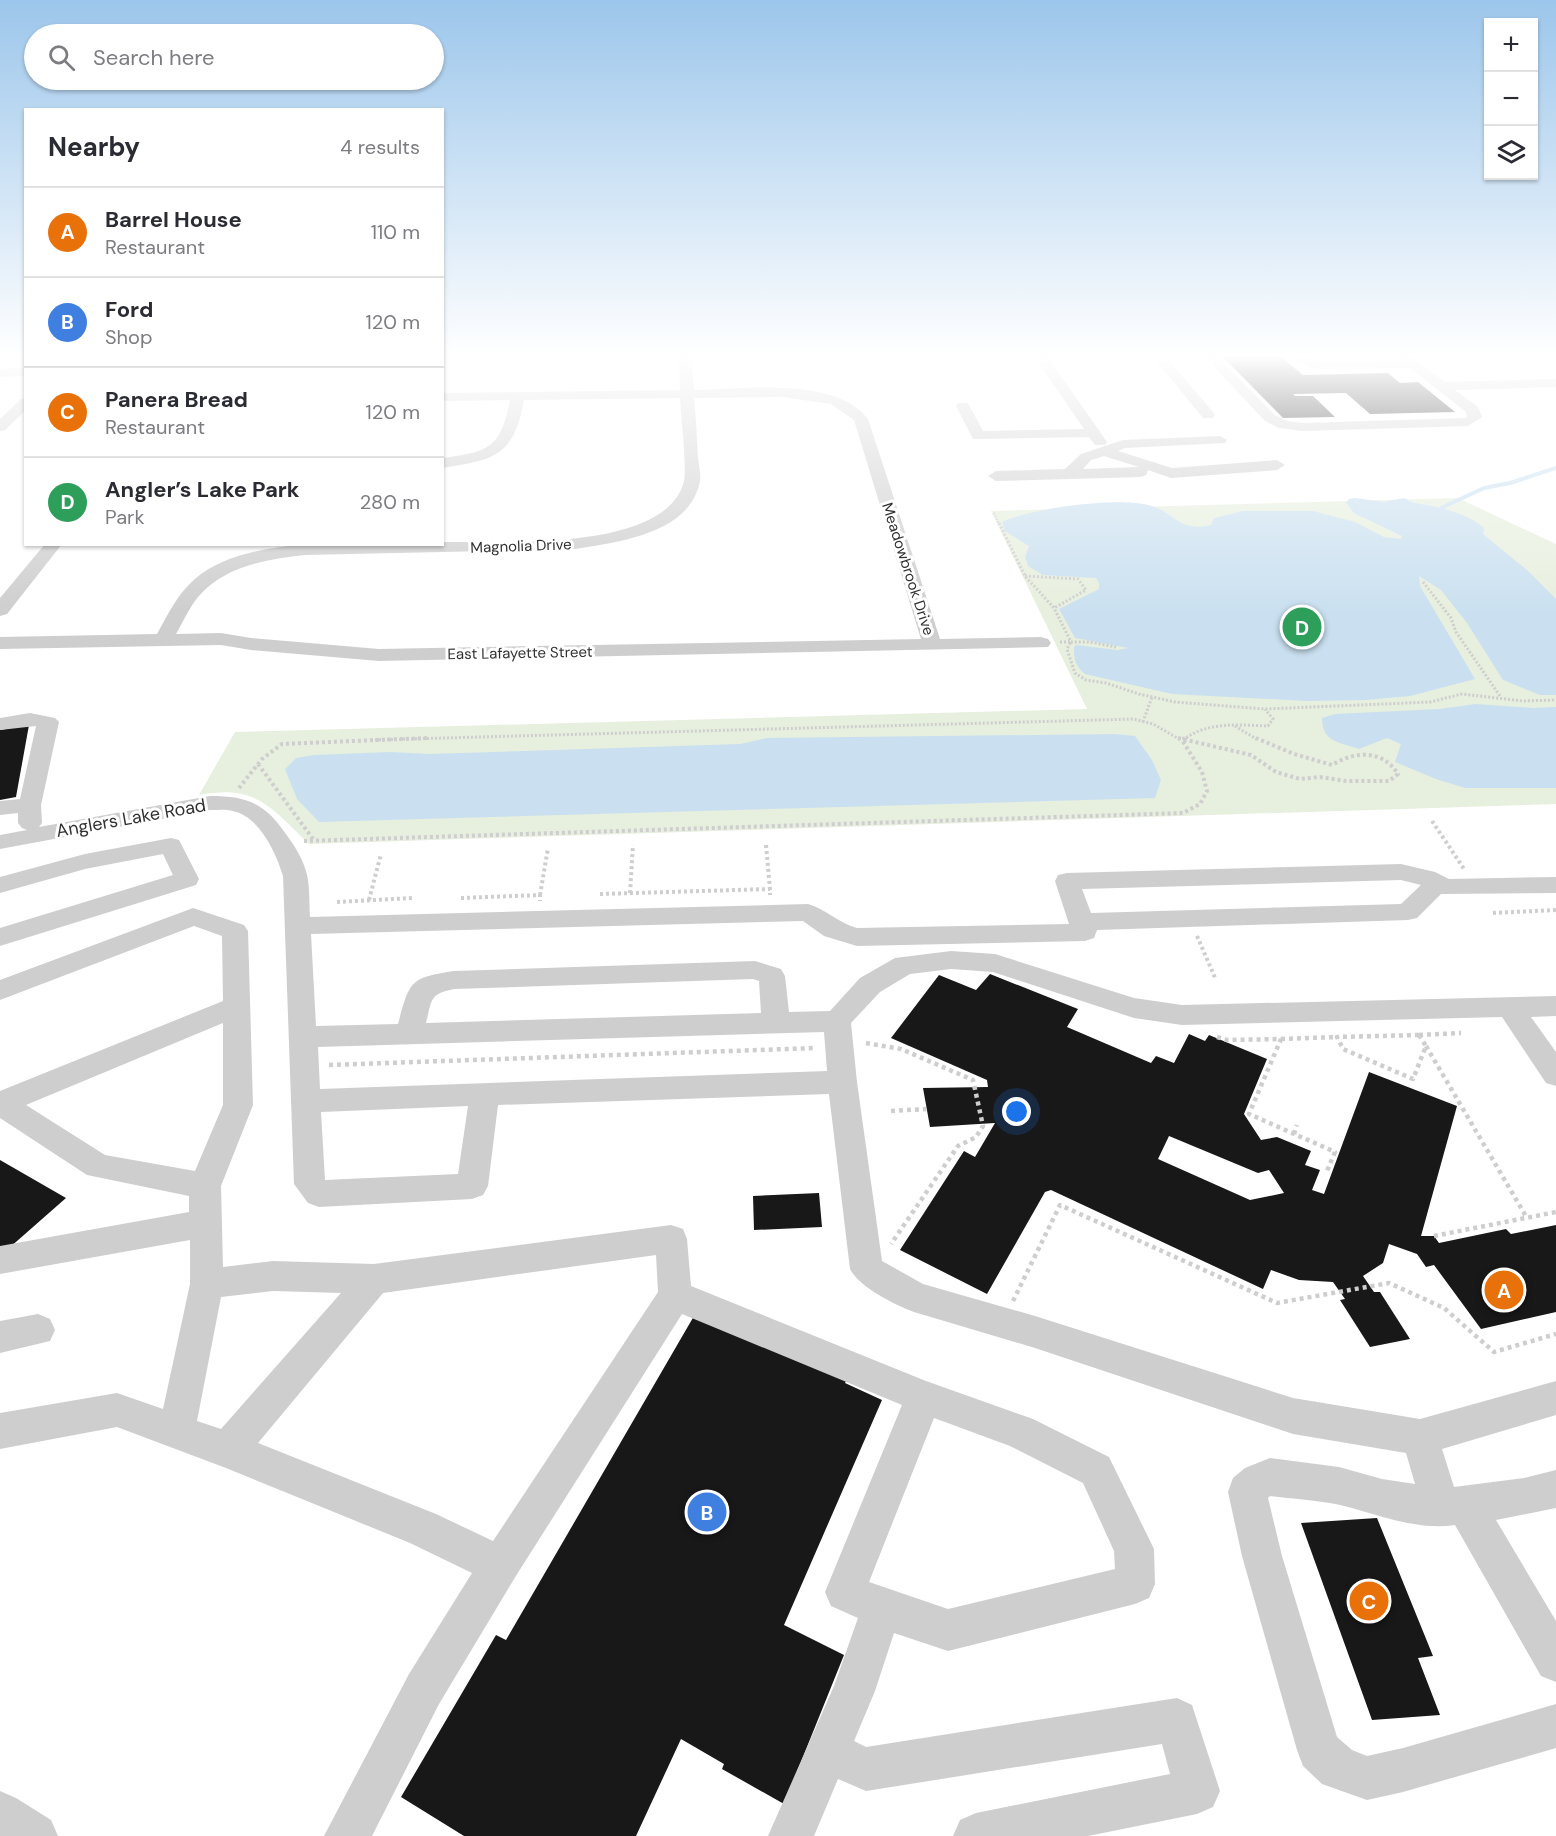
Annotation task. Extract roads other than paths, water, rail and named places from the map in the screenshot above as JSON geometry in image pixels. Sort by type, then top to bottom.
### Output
[{"type":"street","points":[[444,463],[475,457],[502,442]]},
{"type":"street","name":"Magnolia Drive","points":[[164,639],[186,602],[208,578],[223,569],[263,556],[284,552],[353,549],[575,544],[617,537],[655,524],[677,510],[689,496],[692,480],[689,442]]},
{"type":"street","name":"Meadowbrook Drive","points":[[868,442],[932,644]]},
{"type":"street","points":[[1099,442],[1107,452],[1171,472],[1276,465]]},
{"type":"street","points":[[1069,474],[1086,457],[1107,452],[1123,444],[1152,442]]},
{"type":"street","points":[[996,476],[1141,472]]},
{"type":"street","points":[[0,610],[52,546]]},
{"type":"street","name":"East Lafayette Street","points":[[0,643],[221,639],[272,646],[379,655],[1041,643]]},
{"type":"street","points":[[0,724],[25,720],[48,722],[30,805],[30,836]]},
{"type":"street","name":"Anglers Lake Road","points":[[0,842],[210,803],[227,803],[255,810],[263,817],[291,860],[295,876],[310,1184],[319,1194],[471,1186],[485,1094]]},
{"type":"street","points":[[0,808],[30,805]]},
{"type":"street","points":[[0,885],[38,872],[122,852],[171,845],[187,879],[0,937]]},
{"type":"street","points":[[297,926],[365,912],[808,912],[833,930],[857,938],[1085,932],[1067,881],[1401,872],[1426,878],[1446,887],[1556,885]]},
{"type":"street","points":[[1082,921],[1408,912],[1438,883]]},
{"type":"street","points":[[0,990],[193,917],[235,931],[238,1105],[205,1186],[207,1284],[176,1432]]},
{"type":"street","points":[[303,1051],[410,1033],[837,1021],[870,985],[904,965],[951,960],[995,963],[1134,1008],[1182,1015],[1556,1006]]},
{"type":"street","points":[[410,1033],[420,993],[429,984],[454,980],[755,970],[772,976],[777,1023]]},
{"type":"street","points":[[0,1103],[236,1006]]},
{"type":"street","points":[[1509,1006],[1556,1075]]},
{"type":"street","points":[[837,1021],[842,1082],[867,1269],[914,1297],[1035,1332],[1293,1416],[1420,1437],[1556,1398]]},
{"type":"street","points":[[306,1101],[842,1082]]},
{"type":"street","points":[[0,1103],[98,1166],[205,1186]]},
{"type":"street","points":[[0,1260],[205,1223]]},
{"type":"street","points":[[207,1284],[273,1276],[374,1279],[671,1239],[675,1295],[500,1566],[424,1689],[347,1836]]},
{"type":"street","points":[[228,1450],[374,1279]]},
{"type":"street","points":[[675,1295],[924,1397],[1020,1432],[1095,1470],[1134,1549],[1135,1584],[948,1630],[882,1608],[845,1592],[924,1397]]},
{"type":"street","points":[[0,1337],[38,1330]]},
{"type":"street","points":[[0,1431],[117,1410],[228,1450],[422,1528],[500,1566]]},
{"type":"street","points":[[1420,1437],[1453,1507],[1556,1661]]},
{"type":"street","points":[[1555,1491],[1453,1507],[1382,1498],[1339,1486],[1270,1477],[1258,1481],[1247,1492],[1259,1546],[1319,1750],[1338,1768],[1367,1778],[1403,1770],[1556,1726]]},
{"type":"street","points":[[791,1836],[854,1690],[882,1608]]},
{"type":"street","points":[[827,1752],[866,1769],[1177,1720],[1197,1791],[976,1836]]},
{"type":"street","points":[[0,1814],[35,1836]]},
{"type":"water","points":[[1404,498],[1464,516],[1484,528],[1483,534],[1527,570],[1556,599],[1556,695],[1540,695],[1503,680],[1467,623],[1441,590],[1419,576],[1420,586],[1475,679],[1410,696],[1366,700],[1307,701],[1172,694],[1085,674],[1079,668],[1074,656],[1076,645],[1117,650],[1128,648],[1075,638],[1059,609],[1099,589],[1099,583],[1096,578],[1043,575],[1028,566],[1025,557],[1029,546],[1005,531],[1002,522],[1053,508],[1116,502],[1148,505],[1183,524],[1200,527],[1211,525],[1214,518],[1243,511],[1313,511],[1355,522],[1384,537],[1401,539],[1402,536],[1354,513],[1346,503],[1349,499],[1384,502]]},
{"type":"water","points":[[1476,704],[1533,708],[1556,707],[1556,788],[1465,788],[1395,762],[1401,744],[1387,738],[1359,749],[1339,743],[1325,732],[1322,718],[1335,714],[1439,709]]},
{"type":"water","points":[[1114,734],[1135,736],[1152,760],[1161,780],[1155,798],[319,822],[297,799],[285,769],[296,758],[314,755],[390,752],[429,754],[740,744],[767,738]]},
{"type":"waterway","points":[[1441,508],[1484,488],[1510,483],[1556,468]]},
{"type":"place","name":"Angler’s Lake Park","points":[[1302,627]]},
{"type":"place","name":"Barrel House","points":[[1504,1290]]},
{"type":"place","name":"Ford","points":[[707,1512]]},
{"type":"place","name":"Panera Bread","points":[[1369,1601]]}]
